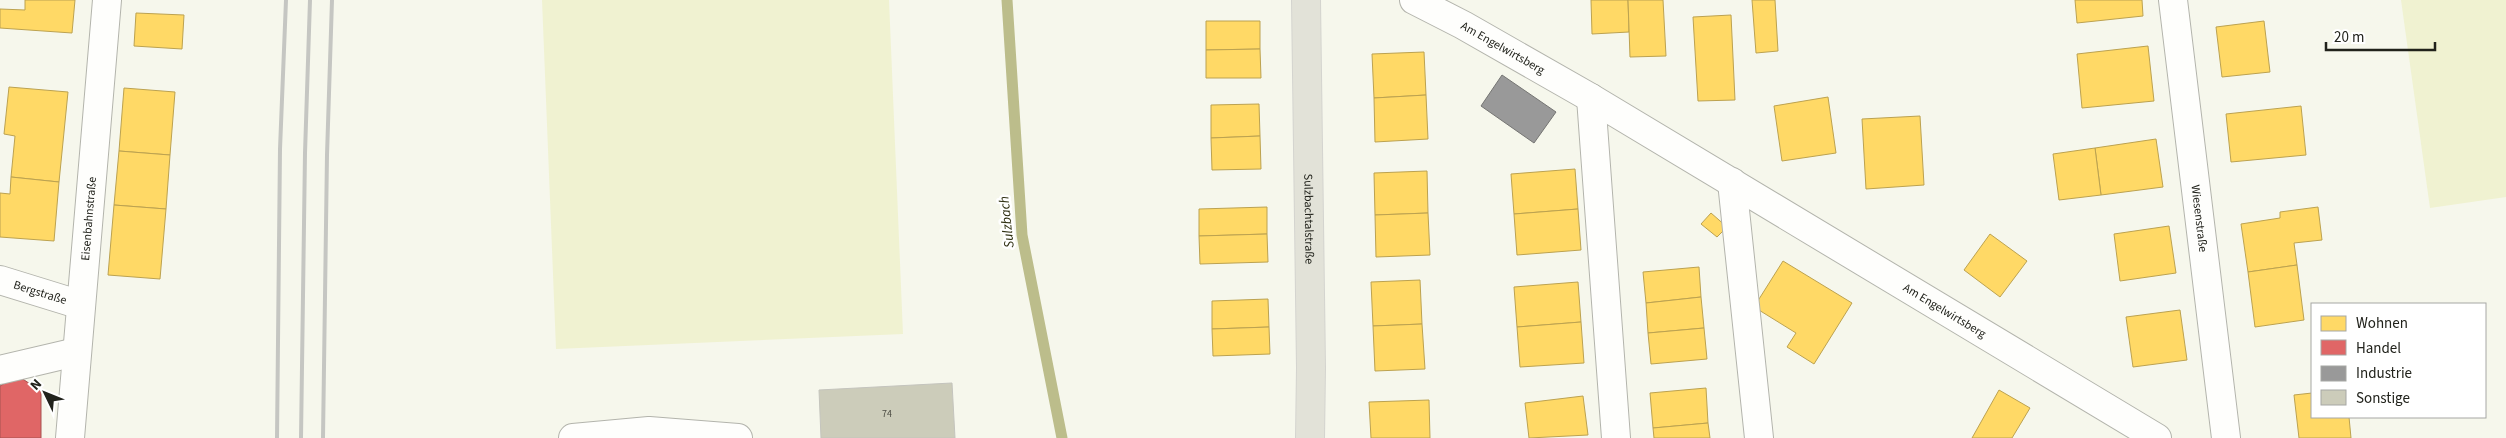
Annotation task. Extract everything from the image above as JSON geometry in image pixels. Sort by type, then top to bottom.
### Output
[{"type":"main road","name":"Sulzbachtalstraße","points":[[1306,0],[1312,368],[1310,438]]},
{"type":"street","name":"Eisenbahnstraße","points":[[70,438],[107,0]]},
{"type":"street","name":"Am Engelwirtsberg","points":[[1414,0],[1464,25],[1592,98],[2157,438]]},
{"type":"street","name":"Wiesenstraße","points":[[2173,0],[2226,438]]},
{"type":"street","points":[[1592,98],[1616,438]]},
{"type":"street","points":[[1732,182],[1759,438]]},
{"type":"street","name":"Bergstraße","points":[[0,280],[81,305]]},
{"type":"street","points":[[0,370],[76,352]]},
{"type":"street","points":[[573,438],[649,431],[738,438]]},
{"type":"green space","points":[[542,0],[889,0],[903,334],[556,349]]},
{"type":"green space","points":[[2401,0],[2506,0],[2506,197],[2430,208]]},
{"type":"building: Wohnen","points":[[25,0],[75,0],[72,33],[0,28],[0,9],[25,10]]},
{"type":"building: Wohnen","points":[[1591,0],[1628,0],[1629,32],[1592,34]]},
{"type":"building: Wohnen","points":[[1628,0],[1663,0],[1666,56],[1630,57]]},
{"type":"building: Wohnen","points":[[1752,0],[1775,0],[1778,51],[1756,53]]},
{"type":"building: Wohnen","points":[[2075,0],[2142,0],[2143,16],[2077,23]]},
{"type":"building: Wohnen","points":[[136,13],[184,15],[182,49],[134,46]]},
{"type":"building: Wohnen","points":[[1731,15],[1735,100],[1698,101],[1693,17]]},
{"type":"building: Wohnen","points":[[1206,21],[1260,21],[1260,49],[1206,50]]},
{"type":"building: Wohnen","points":[[2264,21],[2270,72],[2222,77],[2216,27]]},
{"type":"building: Wohnen","points":[[2148,46],[2154,101],[2082,108],[2077,54]]},
{"type":"building: Wohnen","points":[[1260,49],[1261,78],[1206,78],[1206,50]]},
{"type":"building: Wohnen","points":[[1424,52],[1426,95],[1374,98],[1372,54]]},
{"type":"building: Wohnen","points":[[9,87],[68,92],[59,182],[11,177],[15,136],[4,134]]},
{"type":"building: Wohnen","points":[[124,88],[175,92],[170,155],[119,151]]},
{"type":"building: Wohnen","points":[[1426,95],[1428,139],[1375,142],[1374,98]]},
{"type":"building: Wohnen","points":[[1828,97],[1836,153],[1782,161],[1774,106]]},
{"type":"building: Wohnen","points":[[1259,104],[1260,136],[1211,138],[1211,105]]},
{"type":"building: Wohnen","points":[[2301,106],[2306,155],[2231,162],[2226,114]]},
{"type":"building: Wohnen","points":[[1920,116],[1924,185],[1866,189],[1862,119]]},
{"type":"building: Wohnen","points":[[1260,136],[1261,169],[1212,170],[1211,138]]},
{"type":"building: Wohnen","points":[[2156,139],[2163,187],[2101,195],[2095,148]]},
{"type":"building: Wohnen","points":[[2095,148],[2101,195],[2059,200],[2053,154]]},
{"type":"building: Wohnen","points":[[119,151],[170,155],[166,209],[114,205]]},
{"type":"building: Wohnen","points":[[1575,169],[1578,209],[1514,214],[1511,174]]},
{"type":"building: Wohnen","points":[[1427,171],[1428,213],[1375,215],[1374,173]]},
{"type":"building: Wohnen","points":[[11,177],[59,182],[54,241],[0,237],[0,193],[10,194]]},
{"type":"building: Wohnen","points":[[114,205],[166,209],[160,279],[108,275]]},
{"type":"building: Wohnen","points":[[1267,207],[1267,234],[1199,236],[1199,209]]},
{"type":"building: Wohnen","points":[[2318,207],[2322,240],[2294,243],[2297,265],[2248,272],[2241,224],[2280,218],[2280,212]]},
{"type":"building: Wohnen","points":[[1578,209],[1581,250],[1517,255],[1514,214]]},
{"type":"building: Wohnen","points":[[1428,213],[1430,255],[1376,257],[1375,215]]},
{"type":"building: Wohnen","points":[[1711,213],[1727,227],[1717,237],[1701,224]]},
{"type":"building: Wohnen","points":[[2169,226],[2176,273],[2120,281],[2114,234]]},
{"type":"building: Wohnen","points":[[1267,234],[1268,262],[1200,264],[1199,236]]},
{"type":"building: Wohnen","points":[[1990,234],[2027,261],[2000,297],[1964,270]]},
{"type":"building: Wohnen","points":[[1783,261],[1852,303],[1814,364],[1787,347],[1796,333],[1754,307]]},
{"type":"building: Wohnen","points":[[2297,265],[2304,320],[2255,327],[2248,272]]},
{"type":"building: Wohnen","points":[[1699,267],[1701,297],[1646,303],[1643,272]]},
{"type":"building: Wohnen","points":[[1420,280],[1422,324],[1373,326],[1371,282]]},
{"type":"building: Wohnen","points":[[1578,282],[1581,322],[1517,327],[1514,287]]},
{"type":"building: Wohnen","points":[[1701,297],[1704,328],[1648,333],[1646,303]]},
{"type":"building: Wohnen","points":[[1268,299],[1269,327],[1212,329],[1212,301]]},
{"type":"building: Wohnen","points":[[2180,310],[2187,360],[2133,367],[2126,317]]},
{"type":"building: Wohnen","points":[[1581,322],[1584,363],[1520,367],[1517,327]]},
{"type":"building: Wohnen","points":[[1422,324],[1425,369],[1375,371],[1373,326]]},
{"type":"building: Wohnen","points":[[1269,327],[1270,354],[1213,356],[1212,329]]},
{"type":"building: Wohnen","points":[[1704,328],[1707,359],[1651,364],[1648,333]]},
{"type":"building: Wohnen","points":[[1706,388],[1708,423],[1653,428],[1650,393]]},
{"type":"building: Wohnen","points":[[1999,390],[2030,408],[2012,438],[1972,438]]},
{"type":"building: Wohnen","points":[[2311,393],[2311,418],[2349,418],[2351,438],[2299,438],[2294,395]]},
{"type":"building: Wohnen","points":[[1583,396],[1588,435],[1529,438],[1525,403]]},
{"type":"building: Wohnen","points":[[1429,400],[1430,438],[1371,438],[1369,402]]},
{"type":"building: Wohnen","points":[[1708,423],[1710,438],[1654,438],[1653,428]]},
{"type":"building: Handel","points":[[18,376],[41,391],[41,438],[0,438],[0,386]]},
{"type":"building: Industrie","points":[[1502,75],[1556,112],[1534,143],[1481,106]]},
{"type":"building: Sonstige","points":[[952,383],[955,438],[821,438],[819,390]]},
{"type":"waterway","name":"Sulzbach","points":[[1007,0],[1022,235],[1062,438]]},
{"type":"railway","points":[[277,438],[280,149],[286,0]]},
{"type":"railway","points":[[301,438],[305,153],[310,0]]},
{"type":"railway","points":[[323,438],[327,155],[332,0]]}]
